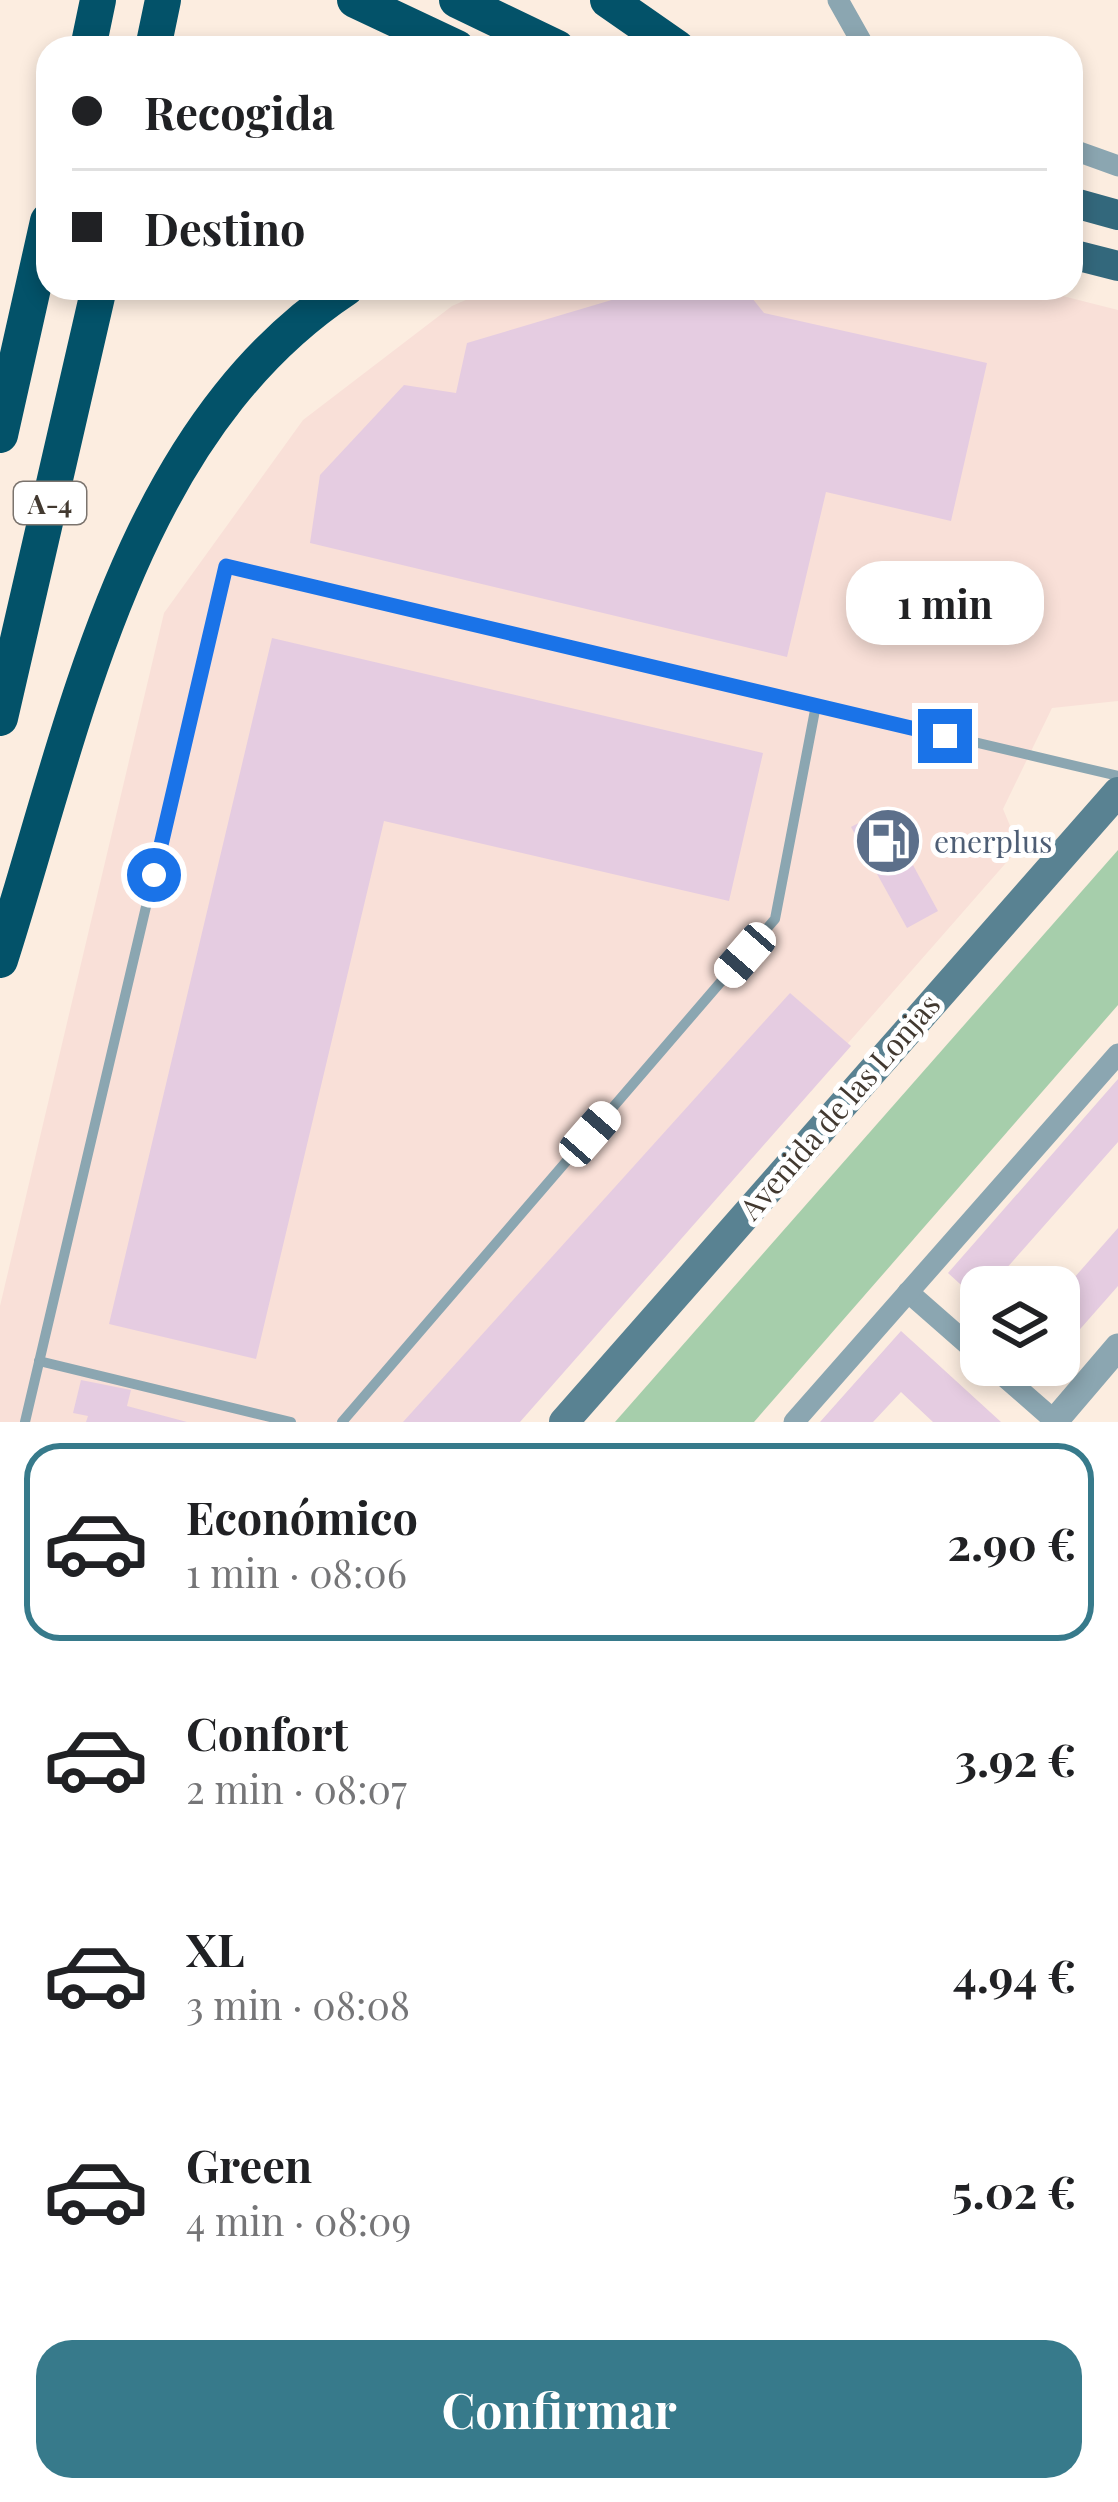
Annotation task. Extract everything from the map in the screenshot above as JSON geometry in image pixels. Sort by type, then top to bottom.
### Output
[{"type":"highway","points":[[90,36],[98,0]]},
{"type":"highway","points":[[156,36],[164,0]]},
{"type":"highway","points":[[355,0],[432,36]]},
{"type":"highway","points":[[457,0],[531,36]]},
{"type":"highway","points":[[608,0],[660,36]]},
{"type":"highway","points":[[0,435],[36,274]]},
{"type":"highway","name":"A-4","points":[[0,718],[96,300]]},
{"type":"highway","points":[[0,960],[109,620],[158,500],[227,393],[277,341],[330,300]]},
{"type":"main road","points":[[1083,205],[1118,215]]},
{"type":"main road","points":[[1083,257],[1118,266]]},
{"type":"main road","name":"Avenida de las Lonjas","points":[[564,1422],[1118,792]]},
{"type":"street","points":[[838,0],[858,36]]},
{"type":"street","points":[[1083,153],[1118,166]]},
{"type":"street","points":[[794,1422],[1118,1054]]},
{"type":"street","points":[[908,1292],[960,1338]]},
{"type":"street","points":[[1015,1386],[1055,1422],[1118,1347]]},
{"type":"lane","points":[[25,1422],[226,566],[1118,776]]},
{"type":"lane","points":[[342,1422],[776,919],[816,705]]},
{"type":"lane","points":[[40,1361],[291,1422]]},
{"type":"shaded area","points":[[466,300],[1078,300],[1118,310],[1118,701],[1052,708],[1003,809],[1016,840],[1012,856],[516,1422],[0,1422],[0,1306],[164,613],[303,420]]},
{"type":"green space","points":[[1118,850],[1118,1005],[754,1422],[615,1422]]},
{"type":"building","points":[[612,300],[754,300],[764,313],[987,363],[951,521],[826,492],[787,657],[310,543],[320,475],[404,385],[456,393],[467,343]]},
{"type":"building","points":[[272,638],[763,753],[729,901],[384,821],[256,1359],[109,1324]]},
{"type":"building","points":[[883,810],[938,911],[907,928],[851,827]]},
{"type":"building","points":[[790,993],[851,1046],[520,1422],[403,1422]]},
{"type":"building","points":[[1118,1079],[1118,1142],[1009,1266],[960,1266],[960,1284],[948,1273]]},
{"type":"building","points":[[1118,1228],[1118,1286],[1080,1329],[1080,1271]]},
{"type":"building","points":[[901,1331],[1001,1422],[933,1422],[901,1392],[873,1422],[820,1422]]},
{"type":"building","points":[[81,1380],[131,1390],[127,1406],[187,1422],[86,1422],[88,1416],[73,1413]]},
{"type":"place","name":"enerplus","points":[[888,841]]},
{"type":"route","points":[[154,875],[226,566],[945,736]]}]
